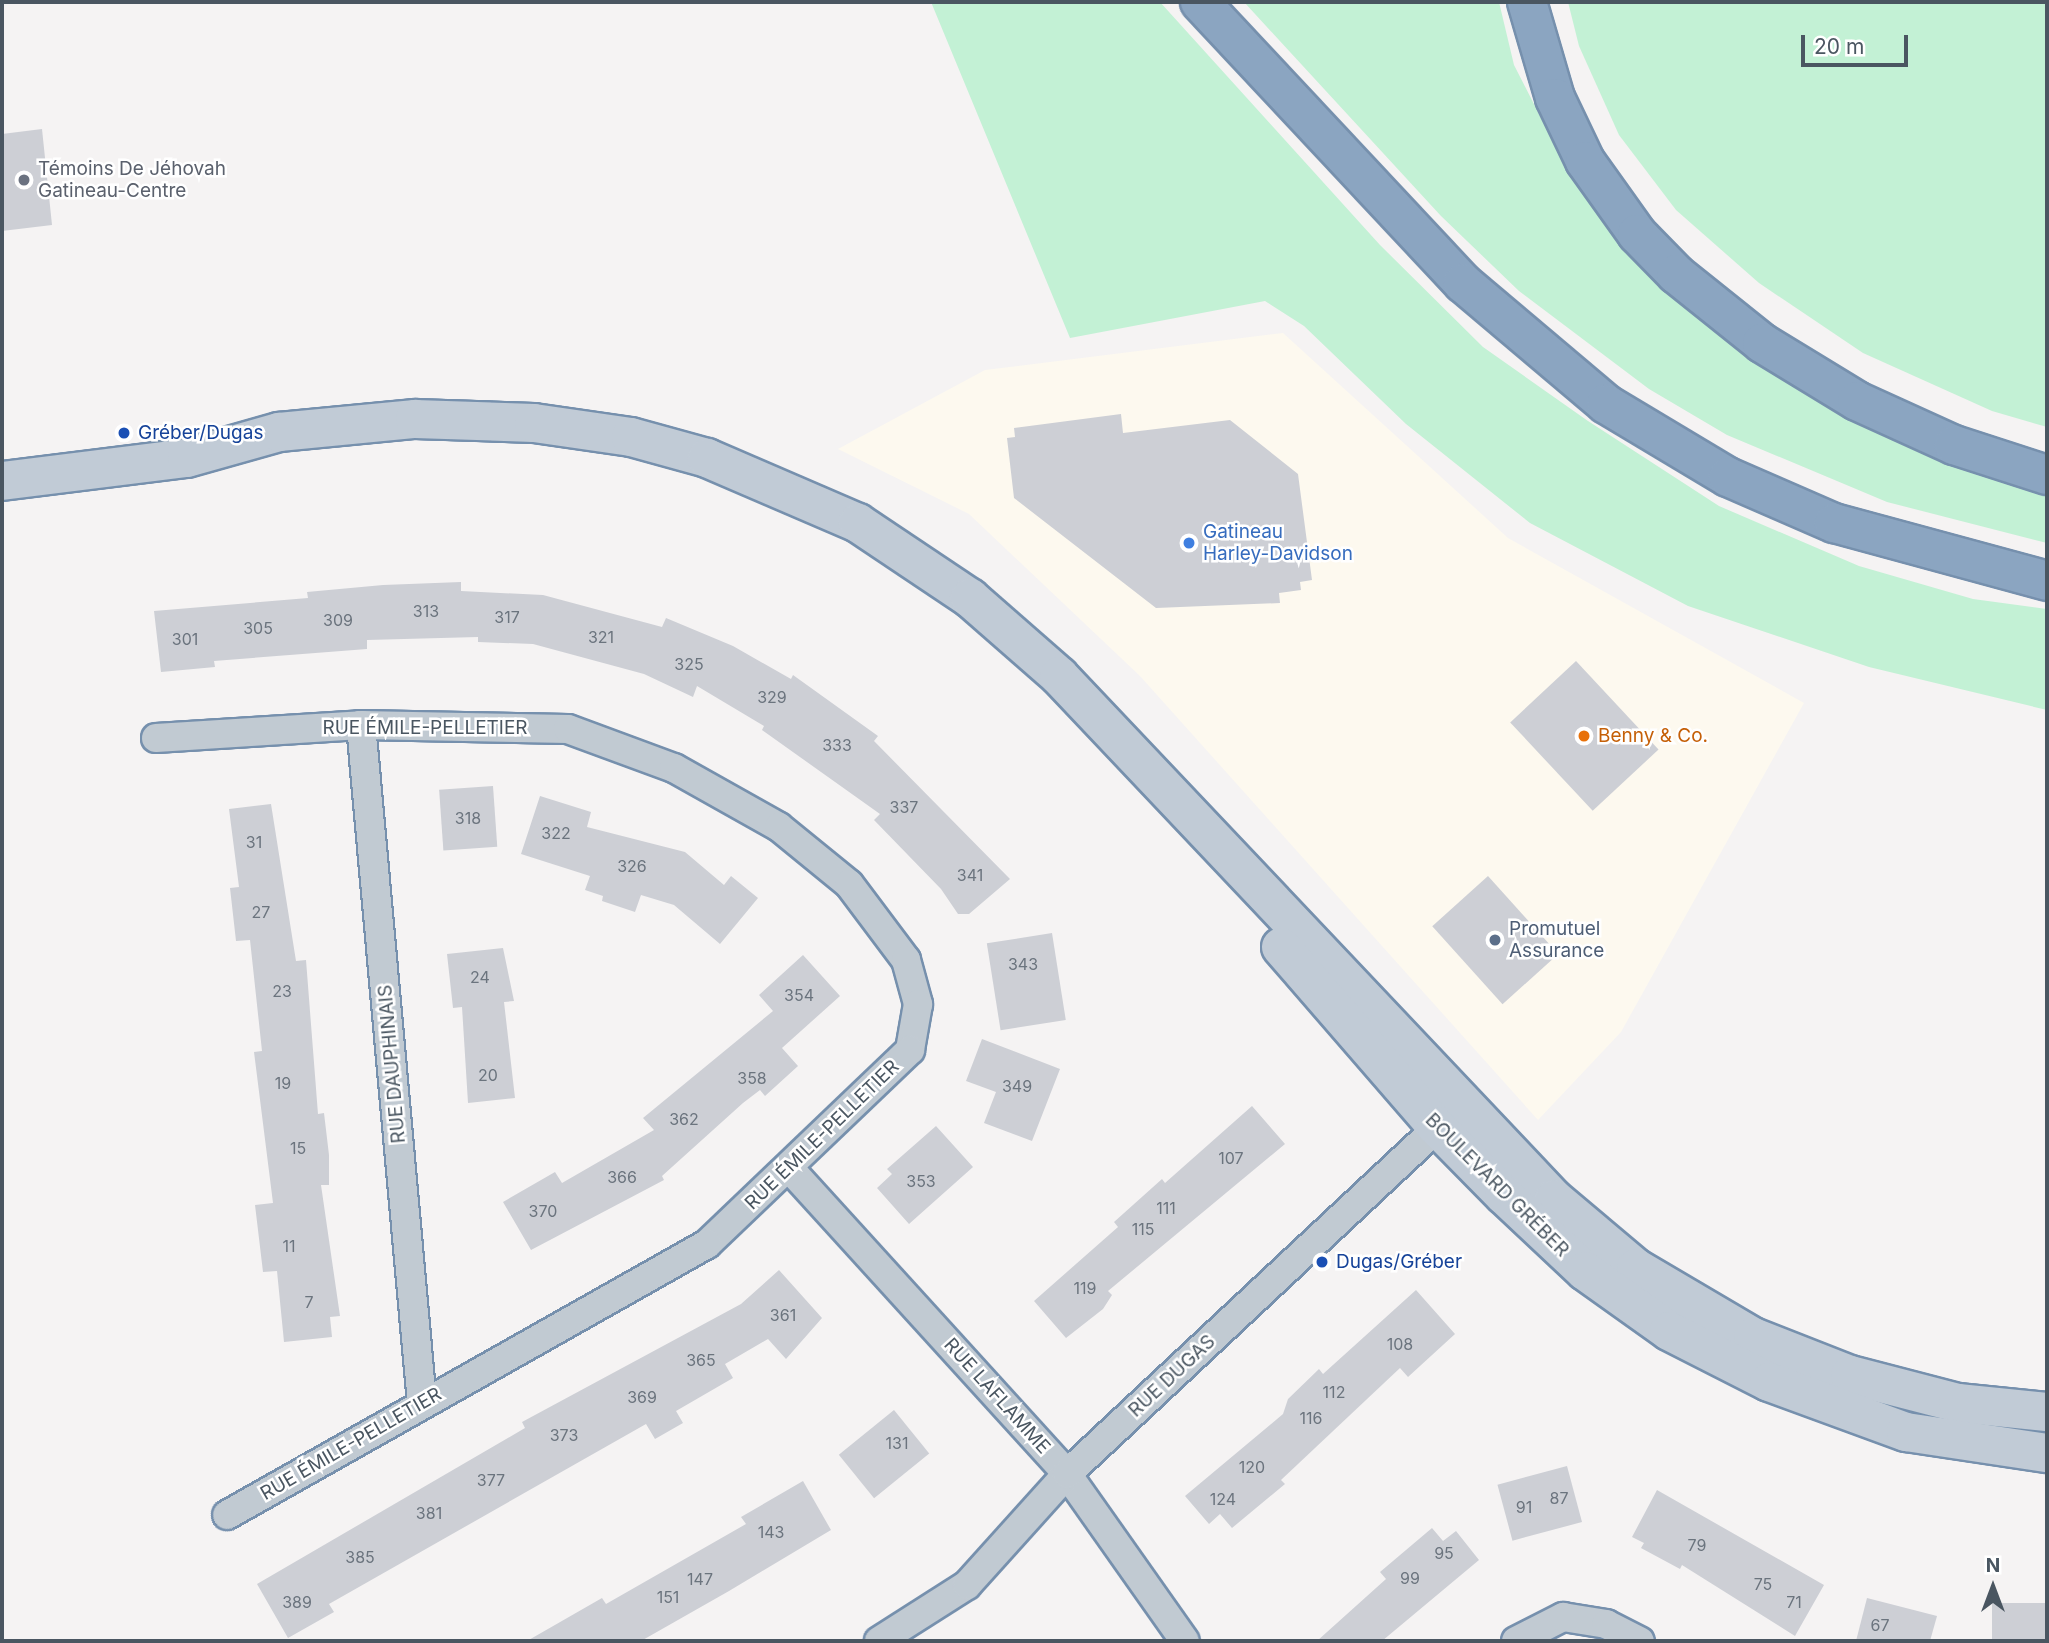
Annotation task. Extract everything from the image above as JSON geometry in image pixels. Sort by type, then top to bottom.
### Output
[{"type":"highway","points":[[1200,2],[1464,283],[1606,404],[1728,477],[1835,523],[2047,581]]},
{"type":"highway","points":[[1527,2],[1555,98],[1585,161],[1637,234],[1676,274],[1762,343],[1857,401],[1954,445],[2047,475]]},
{"type":"street","name":"BOULEVARD GRÉBER","points":[[2,481],[187,458],[279,432],[415,419],[534,423],[631,437],[707,458],[858,523],[970,598],[1090,707],[1585,1271],[1702,1349],[1769,1382],[1906,1432],[2047,1453]]},
{"type":"street","name":"RUE ÉMILE-PELLETIER","points":[[156,738],[361,725],[568,729],[674,768],[779,827],[849,884],[906,960],[918,1004],[910,1050],[707,1244],[680,1262],[422,1403],[227,1515]]},
{"type":"street","name":"RUE DAUPHINAIS","points":[[361,725],[422,1403]]},
{"type":"street","name":"BOULEVARD GRÉBER","points":[[1449,1116],[1692,1306],[1797,1356],[1901,1391],[2047,1412]]},
{"type":"street","name":"RUE DUGAS","points":[[878,1641],[967,1585],[1068,1474],[1449,1116]]},
{"type":"street","name":"RUE LAFLAMME","points":[[789,1168],[1068,1474],[1185,1641]]},
{"type":"street","points":[[1516,1641],[1563,1617],[1606,1624],[1640,1641]]},
{"type":"shaded area","points":[[1283,333],[1508,538],[1804,703],[1621,1032],[1538,1120],[1140,676],[969,514],[838,449],[985,370]]},
{"type":"green space","points":[[931,2],[1160,2],[1380,245],[1483,347],[1588,421],[1719,506],[1859,566],[1973,599],[2047,609],[2047,710],[1869,667],[1688,606],[1530,523],[1406,424],[1304,326],[1265,301],[1070,338]]},
{"type":"green space","points":[[1244,2],[1499,2],[1514,65],[1565,165],[1641,266],[1938,455],[2047,494],[2047,543],[1887,502],[1727,435],[1649,389],[1519,291],[1441,216]]},
{"type":"green space","points":[[1568,2],[2047,2],[2047,427],[1992,411],[1863,353],[1759,283],[1676,210],[1619,135],[1579,46]]},
{"type":"building","name":"Témoins De Jéhovah Gatineau-Centre","points":[[42,129],[52,225],[2,231],[2,134]]},
{"type":"building","name":"Gatineau Harley-Davidson","points":[[1121,414],[1123,433],[1230,420],[1298,474],[1312,580],[1300,582],[1301,590],[1279,593],[1280,603],[1156,608],[1014,498],[1007,438],[1015,437],[1014,428]]},
{"type":"building","points":[[461,582],[461,591],[543,595],[662,627],[666,618],[733,646],[791,679],[793,675],[878,736],[874,741],[1010,879],[969,914],[958,914],[941,889],[874,820],[880,814],[762,730],[764,726],[697,686],[693,697],[644,674],[533,644],[478,642],[478,637],[367,640],[367,649],[214,661],[215,667],[161,672],[154,611],[308,598],[307,592]]},
{"type":"building","name":"Benny & Co.","points":[[1576,661],[1659,749],[1593,811],[1510,722]]},
{"type":"building","points":[[493,786],[497,847],[443,851],[439,790]]},
{"type":"building","points":[[540,796],[591,812],[587,827],[685,852],[724,885],[731,876],[758,898],[720,944],[674,905],[641,895],[635,912],[602,901],[603,896],[585,890],[590,876],[521,854]]},
{"type":"building","points":[[271,804],[296,961],[306,960],[318,1114],[324,1113],[329,1155],[329,1185],[321,1185],[340,1316],[330,1317],[332,1337],[284,1342],[277,1271],[263,1272],[255,1205],[273,1203],[254,1052],[262,1051],[250,940],[236,941],[230,888],[239,887],[229,809]]},
{"type":"building","name":"Promutuel Assurance","points":[[1488,876],[1558,954],[1503,1004],[1432,926]]},
{"type":"building","points":[[1052,933],[1066,1020],[1001,1030],[987,943]]},
{"type":"building","points":[[503,948],[514,1001],[504,1002],[515,1098],[468,1103],[462,1007],[453,1008],[447,954]]},
{"type":"building","points":[[803,955],[840,996],[782,1048],[798,1066],[765,1096],[760,1090],[743,1103],[662,1176],[664,1180],[531,1250],[503,1202],[555,1172],[562,1183],[654,1130],[643,1118],[773,1011],[759,995]]},
{"type":"building","points":[[982,1039],[1060,1069],[1032,1141],[984,1123],[996,1092],[966,1081]]},
{"type":"building","points":[[1252,1106],[1285,1144],[1108,1291],[1112,1295],[1103,1309],[1066,1338],[1034,1301],[1118,1227],[1114,1222],[1162,1179],[1165,1183]]},
{"type":"building","points":[[936,1126],[973,1167],[909,1224],[877,1188],[892,1174],[887,1169]]},
{"type":"building","points":[[779,1270],[822,1318],[786,1359],[768,1339],[725,1364],[733,1378],[676,1411],[683,1423],[655,1439],[646,1424],[329,1604],[334,1612],[288,1638],[257,1584],[525,1428],[522,1422],[741,1304]]},
{"type":"building","points":[[1416,1290],[1455,1334],[1408,1377],[1400,1368],[1281,1480],[1285,1484],[1232,1528],[1220,1514],[1209,1524],[1185,1496],[1283,1414],[1288,1399],[1319,1369],[1323,1374]]},
{"type":"building","points":[[894,1410],[929,1454],[874,1498],[839,1455]]},
{"type":"building","points":[[1567,1466],[1582,1522],[1512,1541],[1497,1485]]},
{"type":"building","points":[[803,1481],[831,1530],[729,1591],[641,1641],[527,1641],[602,1598],[606,1604],[746,1524],[741,1517]]},
{"type":"building","points":[[1657,1490],[1824,1585],[1795,1636],[1682,1565],[1680,1569],[1641,1548],[1644,1543],[1632,1537]]},
{"type":"building","points":[[1432,1528],[1443,1541],[1456,1531],[1479,1560],[1382,1641],[1317,1641],[1386,1579],[1380,1572]]},
{"type":"building","points":[[1867,1598],[1937,1616],[1930,1641],[1856,1641]]},
{"type":"building","points":[[1992,1603],[2047,1603],[2047,1641],[1992,1641]]},
{"type":"place","name":"Témoins De Jéhovah Gatineau-Centre","points":[[24,180]]},
{"type":"place","name":"Gréber/Dugas","points":[[124,433]]},
{"type":"place","name":"Gatineau Harley-Davidson","points":[[1189,543]]},
{"type":"place","name":"Benny & Co.","points":[[1584,736]]},
{"type":"place","name":"Promutuel Assurance","points":[[1495,940]]},
{"type":"place","name":"Dugas/Gréber","points":[[1322,1262]]}]
